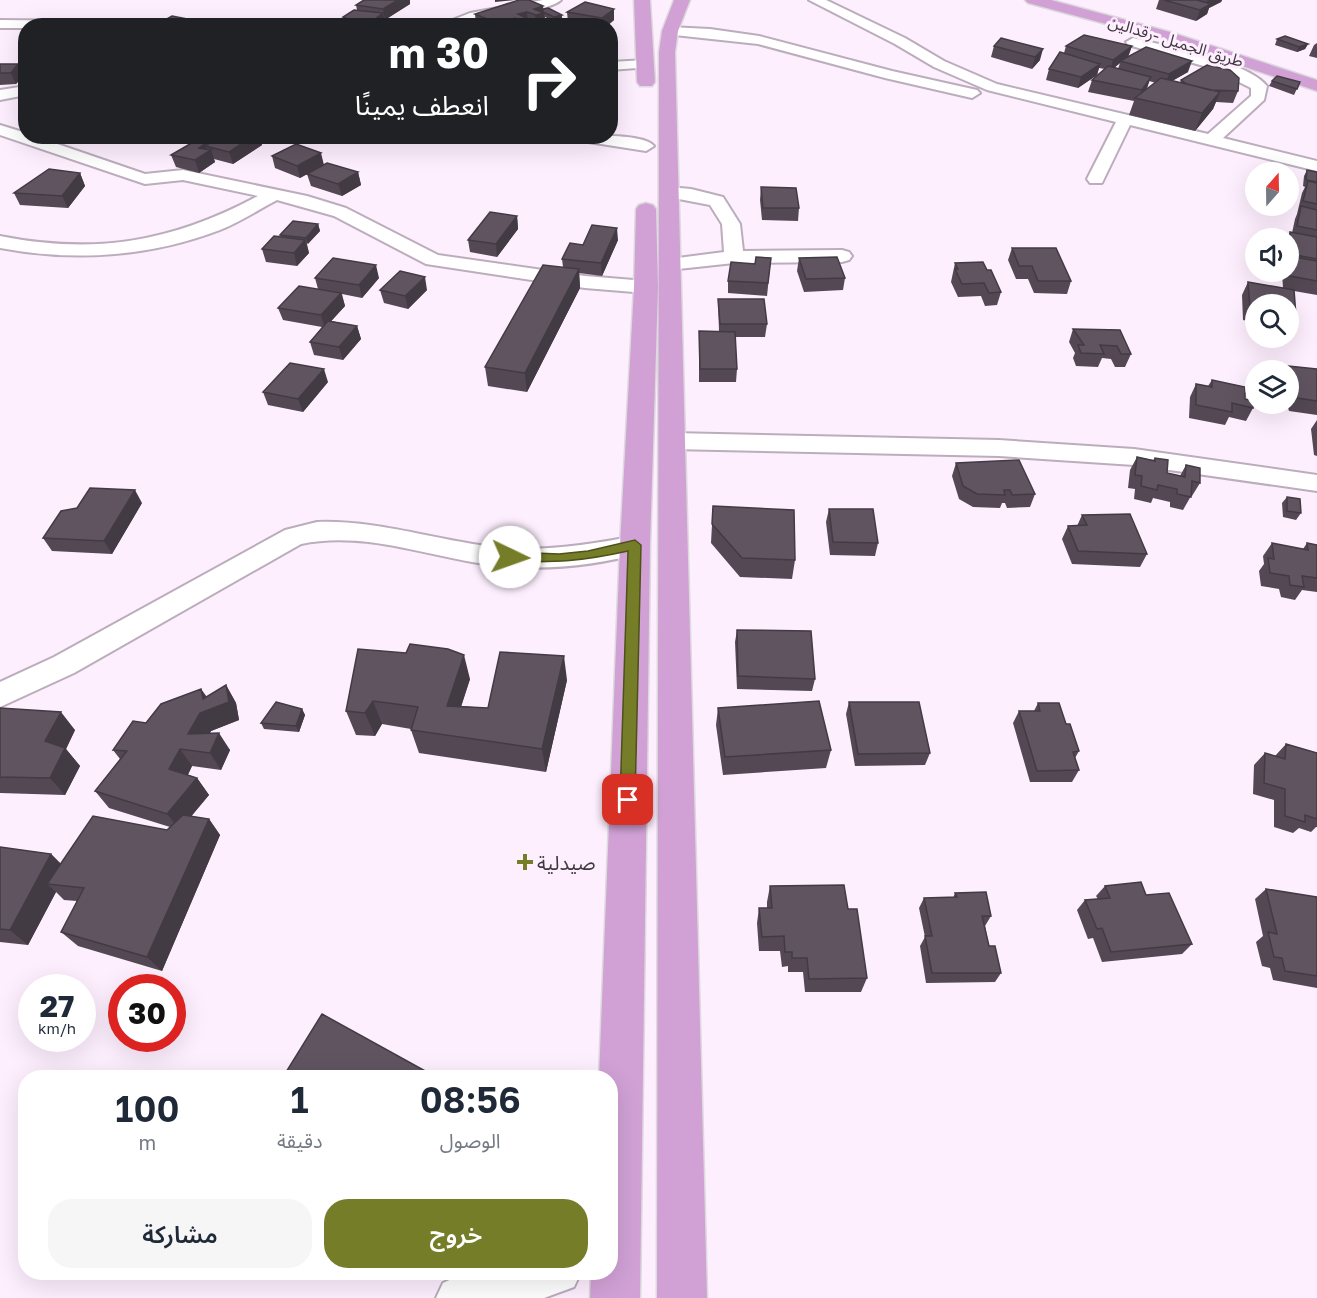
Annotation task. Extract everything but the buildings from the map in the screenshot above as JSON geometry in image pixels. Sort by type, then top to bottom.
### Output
[{"type":"main road","points":[[642,0],[657,50],[669,192],[682,1298]]},
{"type":"main road","points":[[618,1095],[635,545],[646,287],[646,147],[657,50],[682,0]]},
{"type":"main road","name":"طريق الجميل -رقدالين","points":[[1033,0],[1164,35],[1317,86]]},
{"type":"main road","name":"طريق الجميل -رقدالين","points":[[1063,0],[1179,32],[1317,77]]},
{"type":"main road","points":[[614,1280],[615,1298]]},
{"type":"street","points":[[467,18],[540,6],[554,0]]},
{"type":"street","points":[[816,0],[891,36],[939,64],[983,83],[1122,124]]},
{"type":"street","points":[[0,24],[18,24]]},
{"type":"street","points":[[618,63],[710,33],[759,40],[890,75],[1210,141],[1317,166]]},
{"type":"street","points":[[1133,42],[1223,68],[1248,77],[1259,86],[1259,97],[1210,141]]},
{"type":"street","points":[[0,95],[18,92]]},
{"type":"street","points":[[1096,179],[1122,124]]},
{"type":"street","points":[[0,130],[18,136]]},
{"type":"street","points":[[618,142],[646,147]]},
{"type":"street","points":[[40,144],[126,174],[145,178],[183,175],[340,212],[433,260],[573,281],[646,287]]},
{"type":"street","points":[[669,192],[691,194],[717,201],[730,224],[734,257]]},
{"type":"street","points":[[0,242],[21,247],[93,250],[143,244],[184,236],[215,225],[274,195]]},
{"type":"street","points":[[669,264],[734,257],[842,256]]},
{"type":"street","points":[[672,441],[999,448],[1134,457],[1317,483]]},
{"type":"street","points":[[0,695],[64,665],[294,536],[308,532],[324,530],[377,535],[491,555],[528,558],[588,555],[635,545]]},
{"type":"street","points":[[458,1298],[482,1294],[531,1280]]},
{"type":"place","name":"صيدلية","points":[[525,862]]},
{"type":"route","points":[[510,557],[559,559],[635,545],[628,800]]}]
